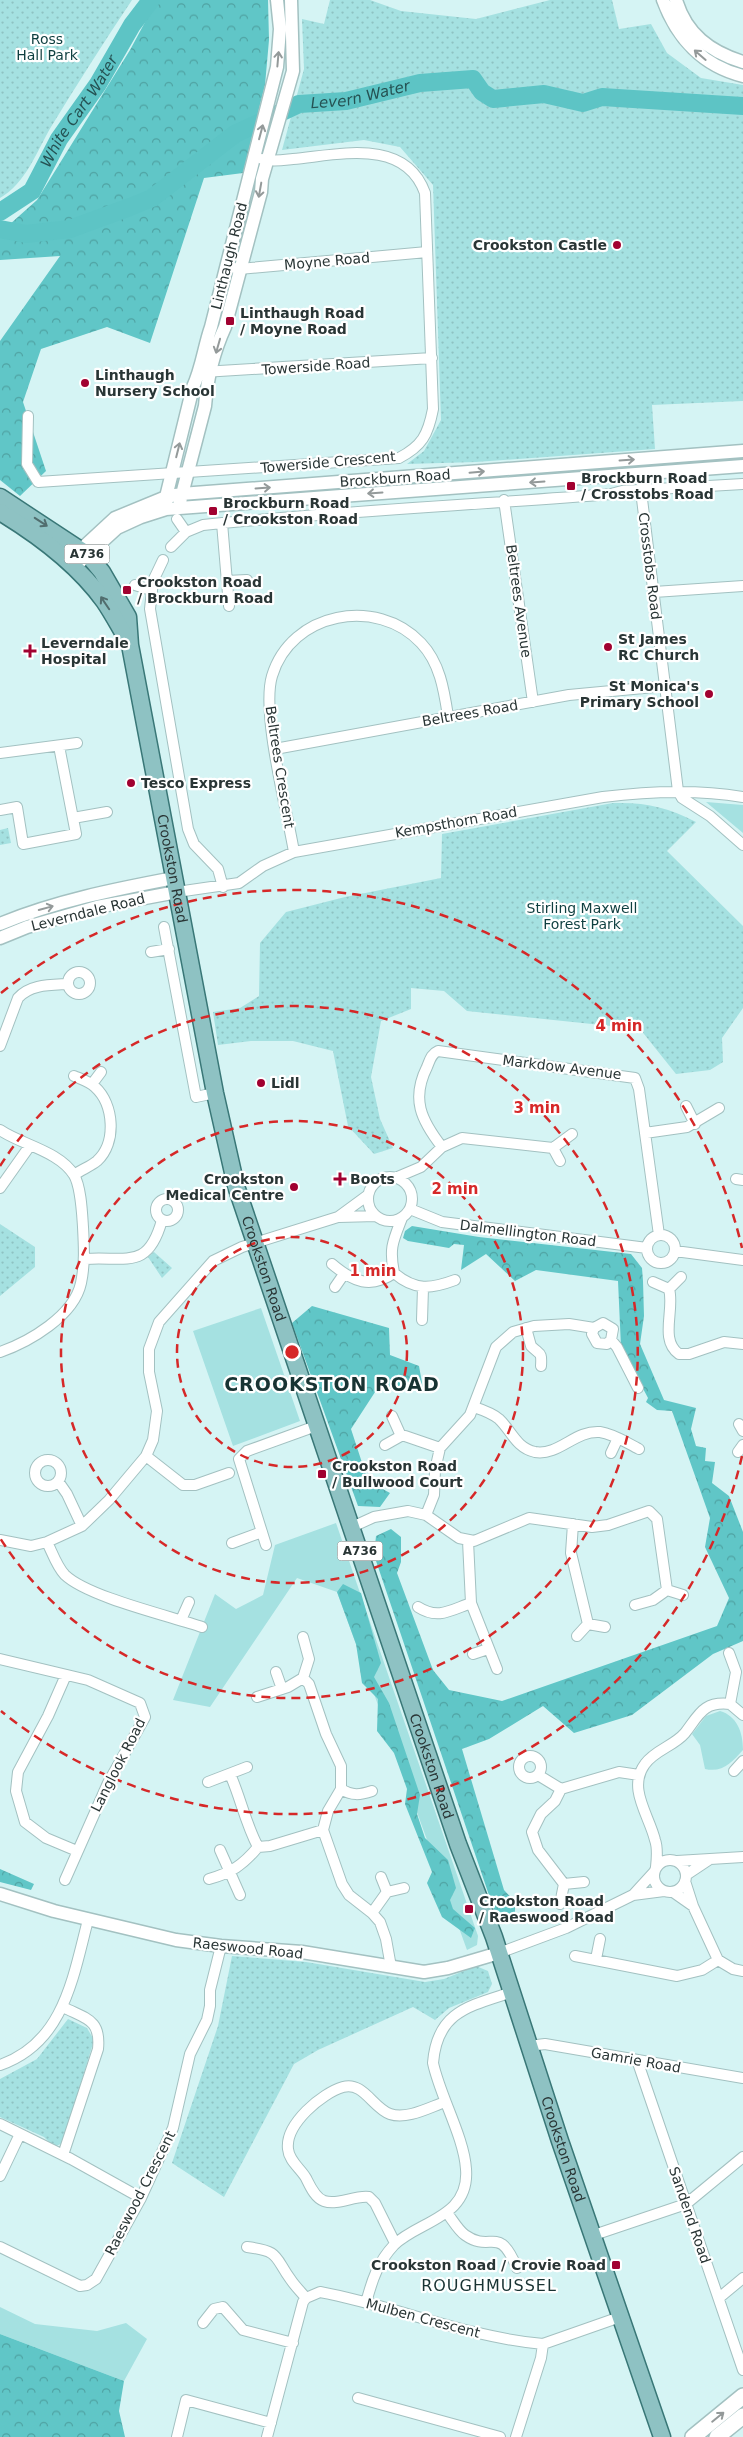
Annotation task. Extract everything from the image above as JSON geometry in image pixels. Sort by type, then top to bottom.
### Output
[{"type":"main road","name":"Crookston Road","points":[[0,496],[84,552],[102,572],[128,617],[130,645],[215,1092],[236,1186],[458,1844],[499,1953],[560,2141],[594,2235],[620,2317],[662,2437]]},
{"type":"main road","name":"Crookston Road","points":[[0,512],[70,564],[105,602],[130,645]]},
{"type":"main road","points":[[693,2437],[743,2396]]},
{"type":"main road","points":[[717,2437],[743,2416]]},
{"type":"street","name":"Linthaugh Road","points":[[178,514],[186,473],[205,406],[206,372],[202,352],[277,67],[280,29],[277,0]]},
{"type":"street","name":"Linthaugh Road","points":[[166,503],[193,387],[206,372],[225,327],[239,268],[261,192],[262,178],[293,71],[291,0]]},
{"type":"street","points":[[663,0],[680,35],[700,56],[712,64],[743,76]]},
{"type":"street","points":[[676,0],[683,20],[698,38],[726,57],[743,62]]},
{"type":"street","name":"Towerside Crescent","points":[[28,416],[27,464],[38,482],[399,458],[411,452],[429,430],[433,409],[425,192],[421,181],[402,162],[387,155],[369,153],[267,161],[254,157]]},
{"type":"street","name":"Moyne Road","points":[[226,266],[239,268],[427,252]]},
{"type":"street","name":"Towerside Road","points":[[206,372],[432,358]]},
{"type":"street","name":"Brockburn Road","points":[[70,564],[84,552],[115,518],[166,503],[181,494],[743,451]]},
{"type":"street","points":[[570,465],[570,479]]},
{"type":"street","name":"Brockburn Road","points":[[166,503],[178,514],[350,495],[743,466]]},
{"type":"street","points":[[171,547],[186,532],[203,525],[504,500],[550,499],[612,494],[622,490],[641,491],[743,484]]},
{"type":"street","name":"Crosstobs Road","points":[[641,491],[678,791]]},
{"type":"street","points":[[350,495],[352,514]]},
{"type":"street","name":"Beltrees Avenue","points":[[504,500],[533,702]]},
{"type":"street","points":[[178,514],[186,532]]},
{"type":"street","points":[[222,523],[229,606]]},
{"type":"street","points":[[163,560],[151,590],[151,627],[188,830],[194,844],[218,869],[224,887]]},
{"type":"street","points":[[227,581],[247,580]]},
{"type":"street","points":[[135,584],[151,590]]},
{"type":"street","points":[[654,592],[743,586]]},
{"type":"street","name":"Beltrees Crescent","points":[[294,852],[275,749],[269,693],[272,675],[281,658],[302,634],[336,617],[356,614],[373,616],[391,622],[421,642],[437,668],[448,716]]},
{"type":"street","name":"Beltrees Road","points":[[275,749],[569,695],[665,686]]},
{"type":"street","points":[[0,753],[77,743]]},
{"type":"street","points":[[0,810],[17,807],[23,844],[76,834],[59,746]]},
{"type":"street","points":[[678,791],[682,798],[710,816],[743,845]]},
{"type":"street","name":"Kempsthorn Road","points":[[176,885],[224,887],[239,883],[263,866],[294,852],[603,797],[639,792],[678,791],[710,792],[743,797]]},
{"type":"street","points":[[73,818],[107,812]]},
{"type":"street","name":"Leverndale Road","points":[[0,924],[31,912],[108,891],[176,885]]},
{"type":"street","name":"Leverndale Road","points":[[0,938],[27,927],[176,885]]},
{"type":"street","name":"Crookston Road","points":[[164,927],[196,1097],[215,1092]]},
{"type":"street","points":[[151,952],[168,949]]},
{"type":"street","points":[[0,1046],[18,998],[23,992],[50,985],[68,984]]},
{"type":"street","name":"Markdow Avenue","points":[[442,1147],[423,1119],[418,1093],[420,1080],[431,1056],[438,1051],[635,1078],[639,1089],[659,1235]]},
{"type":"street","points":[[92,1084],[101,1072]]},
{"type":"street","points":[[74,1076],[92,1084],[106,1101],[111,1123],[110,1140],[98,1160],[74,1175]]},
{"type":"street","points":[[686,1106],[695,1124]]},
{"type":"street","points":[[645,1133],[695,1124],[719,1108]]},
{"type":"street","points":[[0,1130],[29,1147],[51,1155],[74,1175],[82,1205],[85,1259],[81,1285],[75,1299],[66,1310],[44,1330],[19,1345],[0,1352]]},
{"type":"street","points":[[455,1280],[436,1287],[422,1288],[413,1286],[394,1273],[390,1256],[392,1241],[402,1218],[410,1209],[411,1194],[421,1168],[442,1147],[462,1138],[553,1148],[572,1134]]},
{"type":"street","points":[[0,1188],[29,1147]]},
{"type":"street","points":[[553,1148],[560,1161]]},
{"type":"street","points":[[392,1241],[369,1207],[368,1195],[370,1189],[379,1180],[395,1178],[421,1168]]},
{"type":"street","points":[[395,1178],[406,1184],[411,1194]]},
{"type":"street","points":[[0,1540],[31,1546],[47,1542],[82,1526],[109,1500],[146,1456],[157,1425],[157,1411],[149,1372],[149,1348],[159,1322],[213,1262],[235,1250],[338,1217],[368,1195]]},
{"type":"street","name":"Dalmellington Road","points":[[410,1209],[442,1222],[647,1248]]},
{"type":"street","points":[[338,1217],[378,1218],[390,1222],[402,1218]]},
{"type":"street","points":[[85,1259],[119,1260],[141,1256],[152,1246],[162,1220]]},
{"type":"street","points":[[659,1235],[672,1239],[675,1251],[670,1260],[660,1263],[650,1258],[647,1248],[653,1237],[659,1235]]},
{"type":"street","points":[[675,1251],[743,1260]]},
{"type":"street","points":[[332,1264],[344,1274],[370,1283],[378,1283],[394,1273]]},
{"type":"street","points":[[335,1287],[344,1274]]},
{"type":"street","points":[[669,1289],[681,1277]]},
{"type":"street","points":[[653,1282],[669,1289]]},
{"type":"street","points":[[422,1288],[422,1320]]},
{"type":"street","points":[[669,1289],[671,1296],[669,1332],[675,1351],[683,1355],[724,1342],[743,1344]]},
{"type":"street","points":[[426,1515],[434,1495],[435,1470],[440,1448],[470,1415],[496,1347],[512,1332],[526,1328],[569,1324],[594,1328],[604,1323],[609,1325],[613,1329],[612,1340],[618,1347],[638,1388]]},
{"type":"street","points":[[526,1328],[531,1346],[539,1351],[541,1356],[541,1366]]},
{"type":"street","points":[[594,1328],[593,1339],[597,1343],[602,1345],[612,1340]]},
{"type":"street","points":[[474,1407],[498,1419],[522,1446],[536,1452],[553,1450],[577,1436],[598,1432],[618,1438],[639,1449]]},
{"type":"street","points":[[392,1416],[401,1436]]},
{"type":"street","points":[[266,1545],[239,1459],[246,1451],[316,1426]]},
{"type":"street","points":[[385,1445],[401,1436],[420,1440],[440,1448]]},
{"type":"street","points":[[611,1453],[618,1438]]},
{"type":"street","points":[[146,1456],[183,1485],[195,1485],[229,1473]]},
{"type":"street","points":[[58,1481],[67,1494],[82,1526]]},
{"type":"street","points":[[352,1526],[374,1517],[408,1511],[426,1515],[450,1533],[468,1541],[474,1541],[530,1518],[600,1526],[649,1511],[657,1519],[666,1590]]},
{"type":"street","points":[[572,1524],[571,1553],[588,1624]]},
{"type":"street","points":[[232,1543],[262,1532]]},
{"type":"street","points":[[468,1541],[471,1603],[497,1668]]},
{"type":"street","points":[[47,1542],[64,1574],[76,1583],[105,1596],[202,1627]]},
{"type":"street","points":[[666,1590],[683,1595]]},
{"type":"street","points":[[635,1605],[653,1600],[666,1590]]},
{"type":"street","points":[[181,1620],[189,1602]]},
{"type":"street","points":[[418,1607],[428,1614],[440,1614],[471,1603]]},
{"type":"street","points":[[588,1624],[605,1627]]},
{"type":"street","points":[[577,1636],[588,1624]]},
{"type":"street","points":[[257,1697],[282,1689],[303,1678],[310,1659],[303,1637]]},
{"type":"street","points":[[472,1654],[488,1649]]},
{"type":"street","points":[[729,1653],[739,1671],[730,1704]]},
{"type":"street","name":"Langlook Road","points":[[0,1659],[88,1680],[140,1703],[145,1716],[108,1783],[76,1851],[65,1880]]},
{"type":"street","points":[[276,1672],[282,1689]]},
{"type":"street","points":[[66,1675],[48,1716],[18,1772],[16,1791],[25,1822],[46,1838],[76,1851]]},
{"type":"street","points":[[303,1678],[310,1684],[326,1734],[341,1766],[341,1789],[328,1811],[322,1830],[342,1884],[349,1895],[372,1912],[380,1922],[386,1939],[391,1966]]},
{"type":"street","points":[[693,1906],[656,1886],[656,1841],[639,1796],[639,1775],[651,1756],[680,1737],[703,1710],[720,1703],[730,1704],[743,1715]]},
{"type":"street","points":[[734,1771],[743,1761]]},
{"type":"street","points":[[208,1782],[248,1767]]},
{"type":"street","points":[[538,1775],[561,1788],[619,1772],[639,1775]]},
{"type":"street","points":[[230,1774],[240,1798],[246,1824],[258,1846]]},
{"type":"street","points":[[560,1904],[564,1884],[538,1850],[532,1832],[541,1814],[556,1802],[561,1788]]},
{"type":"street","points":[[341,1789],[350,1795],[360,1795],[372,1791]]},
{"type":"street","points":[[258,1846],[270,1846],[322,1830]]},
{"type":"street","points":[[656,1841],[684,1868],[693,1906],[718,1960],[733,1969],[743,1971]]},
{"type":"street","points":[[209,1879],[231,1872],[244,1863],[258,1846]]},
{"type":"street","points":[[220,1850],[240,1895]]},
{"type":"street","points":[[633,1895],[663,1861],[743,1857]]},
{"type":"street","points":[[499,1953],[566,1928],[633,1895],[669,1892],[710,1858]]},
{"type":"street","points":[[381,1877],[387,1892]]},
{"type":"street","points":[[564,1884],[584,1882]]},
{"type":"street","points":[[372,1912],[387,1892],[404,1888]]},
{"type":"street","name":"Raeswood Road","points":[[0,1894],[88,1920],[176,1940],[221,1946],[302,1952],[424,1972],[436,1971],[499,1953]]},
{"type":"street","points":[[0,2065],[14,2060],[31,2049],[63,2007],[69,1993],[88,1920]]},
{"type":"street","points":[[596,1959],[600,1939]]},
{"type":"street","name":"Raeswood Crescent","points":[[0,2248],[74,2283],[86,2285],[96,2279],[141,2198],[173,2128],[190,2054],[207,2020],[210,2006],[210,1990],[221,1946]]},
{"type":"street","points":[[575,1956],[677,1976],[702,1970],[718,1960]]},
{"type":"street","points":[[366,2303],[375,2271],[396,2243],[447,2213],[459,2196],[466,2171],[465,2161],[433,2062],[434,2051],[443,2026],[466,2008],[512,1992]]},
{"type":"street","points":[[63,2007],[93,2023],[97,2027],[99,2036],[98,2049],[63,2155]]},
{"type":"street","name":"Gamrie Road","points":[[529,2046],[545,2044],[743,2078]]},
{"type":"street","name":"Sandend Road","points":[[637,2060],[743,2370]]},
{"type":"street","points":[[396,2243],[375,2203],[369,2196],[328,2202],[318,2198],[300,2168],[291,2159],[288,2148],[289,2140],[293,2129],[304,2113],[331,2093],[350,2085],[360,2090],[389,2114],[406,2115],[446,2102]]},
{"type":"street","points":[[0,2124],[63,2155],[141,2198]]},
{"type":"street","points":[[0,2176],[20,2134]]},
{"type":"street","points":[[594,2235],[686,2204],[743,2157]]},
{"type":"street","points":[[447,2213],[464,2235],[481,2241],[499,2242],[504,2245],[509,2249],[517,2268]]},
{"type":"street","points":[[247,2247],[273,2254],[280,2260],[290,2279],[306,2298],[268,2437]]},
{"type":"street","points":[[719,2298],[743,2278]]},
{"type":"street","name":"Mulben Crescent","points":[[306,2298],[320,2292],[507,2341],[543,2344]]},
{"type":"street","points":[[203,2323],[214,2309],[223,2307],[243,2330],[293,2343]]},
{"type":"street","points":[[516,2437],[541,2358],[543,2344],[620,2317]]},
{"type":"street","points":[[271,2338],[274,2326]]},
{"type":"street","points":[[358,2398],[500,2437]]},
{"type":"street","points":[[176,2437],[186,2400],[271,2423]]},
{"type":"green space","name":"Ross Hall Park","points":[[0,0],[132,0],[51,127],[24,175],[9,192],[0,198]]},
{"type":"green space","points":[[157,0],[268,0],[269,40],[265,85],[243,173],[204,178],[150,343],[107,327],[41,349],[23,402],[46,471],[20,496],[0,480],[0,341],[60,256],[0,260],[0,233],[37,200],[130,50]]},
{"type":"green space","points":[[330,0],[370,0],[401,11],[476,19],[550,0],[612,0],[619,29],[651,24],[667,53],[701,78],[743,85],[743,401],[652,405],[655,449],[476,462],[407,464],[424,451],[441,420],[433,185],[400,147],[364,140],[282,150],[304,69],[302,19],[324,24]]},
{"type":"green space","points":[[706,802],[743,805],[743,833]]},
{"type":"green space","name":"Stirling Maxwell Forest Park","points":[[613,803],[636,803],[656,806],[696,822],[667,851],[743,926],[743,1008],[722,1038],[723,1062],[710,1070],[676,1074],[640,1029],[467,1011],[444,991],[411,988],[411,1009],[381,1021],[371,1077],[380,1119],[393,1148],[374,1154],[348,1126],[333,1051],[293,1041],[251,1041],[218,1045],[213,1012],[240,1008],[259,996],[260,943],[286,912],[345,897],[441,878],[442,834]]},
{"type":"green space","points":[[8,828],[11,843],[0,845],[0,830]]},
{"type":"green space","points":[[0,1224],[35,1247],[35,1267],[0,1296]]},
{"type":"green space","points":[[412,1226],[479,1237],[631,1254],[642,1268],[644,1316],[640,1344],[664,1400],[696,1408],[691,1429],[696,1446],[706,1448],[705,1461],[715,1462],[712,1483],[729,1496],[743,1532],[743,1641],[713,1654],[632,1715],[574,1733],[543,1706],[489,1739],[462,1749],[504,1890],[515,1902],[515,1918],[504,1922],[494,1910],[374,1555],[376,1536],[391,1529],[401,1537],[401,1562],[397,1573],[433,1670],[449,1690],[502,1701],[717,1626],[729,1598],[705,1547],[710,1518],[672,1411],[657,1410],[646,1402],[648,1398],[621,1347],[618,1281],[536,1270],[515,1281],[486,1254],[461,1270],[464,1245],[454,1244],[449,1248],[408,1241],[403,1238],[405,1231]]},
{"type":"green space","points":[[154,1252],[172,1268],[162,1278],[148,1257]]},
{"type":"green space","points":[[312,1306],[389,1328],[390,1355],[419,1366],[423,1388],[377,1389],[351,1429],[368,1481],[390,1493],[380,1507],[358,1506],[292,1323]]},
{"type":"green space","points":[[261,1308],[300,1421],[233,1446],[193,1331]]},
{"type":"green space","points":[[336,1523],[478,1936],[477,1945],[467,1950],[337,1592],[297,1578],[210,1707],[173,1700],[215,1594],[236,1609],[263,1595],[275,1545]]},
{"type":"green space","points":[[343,1584],[361,1593],[381,1663],[374,1677],[389,1703],[420,1795],[417,1814],[425,1838],[448,1860],[456,1888],[450,1900],[453,1909],[475,1928],[471,1938],[442,1917],[427,1883],[432,1872],[405,1804],[407,1789],[394,1753],[377,1731],[378,1699],[362,1683],[356,1644],[337,1592]]},
{"type":"green space","points":[[720,1711],[731,1717],[738,1726],[742,1737],[743,1750],[727,1766],[711,1770],[705,1769],[700,1745],[692,1734],[706,1716]]},
{"type":"green space","points":[[0,1869],[34,1884],[31,1890],[0,1882]]},
{"type":"green space","points":[[232,1956],[306,1962],[425,1982],[444,1979],[476,1966],[488,1971],[492,1984],[488,1992],[449,2008],[435,2020],[413,2007],[318,2050],[294,2064],[224,2197],[172,2163],[218,2026]]},
{"type":"green space","points":[[68,2019],[87,2028],[94,2040],[63,2143],[54,2147],[44,2137],[0,2117],[0,2079],[37,2059]]},
{"type":"green space","points":[[0,2307],[35,2324],[97,2331],[126,2323],[147,2339],[124,2381],[0,2334]]},
{"type":"green space","points":[[0,2334],[124,2381],[119,2411],[125,2437],[0,2437]]},
{"type":"waterway","name":"White Cart Water","points":[[0,212],[32,191],[59,139],[98,84],[132,25],[151,0]]},
{"type":"waterway","name":"Levern Water","points":[[0,229],[26,234],[70,229],[152,198],[235,134],[299,104],[346,101],[420,83],[473,79],[482,92],[493,99],[544,94],[583,103],[602,97],[743,106]]},
{"type":"place","name":"Crookston Castle","points":[[617,245]]},
{"type":"place","name":"Linthaugh Road / Moyne Road","points":[[230,321]]},
{"type":"place","name":"Linthaugh Nursery School","points":[[85,383]]},
{"type":"place","name":"Brockburn Road / Crosstobs Road","points":[[571,486]]},
{"type":"place","name":"Brockburn Road / Crookston Road","points":[[213,511]]},
{"type":"place","name":"Crookston Road / Brockburn Road","points":[[127,590]]},
{"type":"place","name":"St James RC Church","points":[[608,647]]},
{"type":"place","name":"Leverndale Hospital","points":[[30,651]]},
{"type":"place","name":"St Monica's Primary School","points":[[709,694]]},
{"type":"place","name":"Tesco Express","points":[[131,783]]},
{"type":"place","name":"Lidl","points":[[261,1083]]},
{"type":"place","name":"Boots","points":[[340,1179]]},
{"type":"place","name":"Crookston Medical Centre","points":[[294,1187]]},
{"type":"place","name":"Crookston Road / Bullwood Court","points":[[322,1474]]},
{"type":"place","name":"Crookston Road / Raeswood Road","points":[[469,1909]]},
{"type":"place","name":"Crookston Road / Crovie Road","points":[[616,2265]]},
{"type":"district","name":"CROOKSTON ROAD","points":[[332,1384]]},
{"type":"district","name":"ROUGHMUSSEL","points":[[489,2285]]}]
